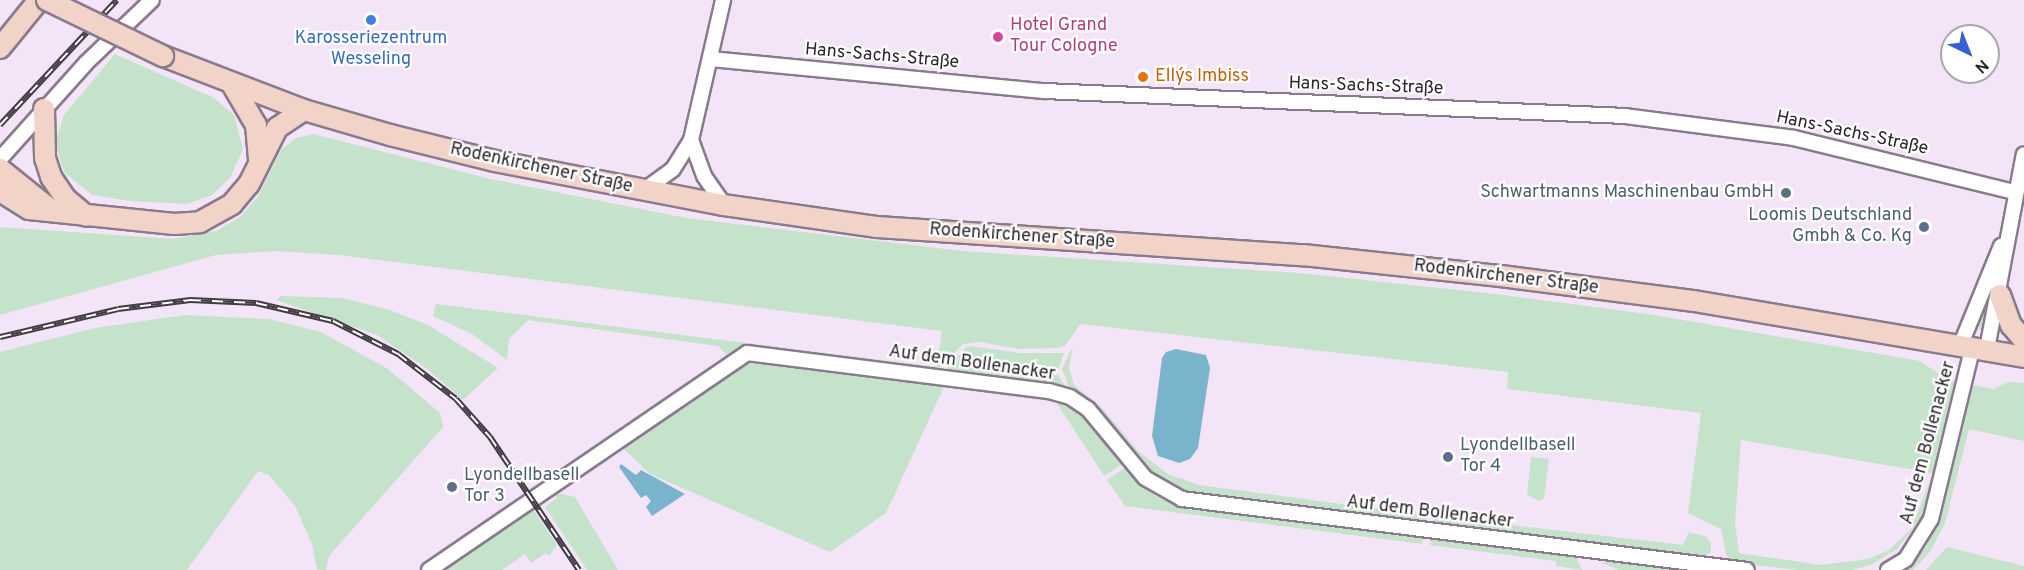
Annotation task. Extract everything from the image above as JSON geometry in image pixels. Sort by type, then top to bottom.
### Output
[{"type":"main road","points":[[0,48],[39,0]]},
{"type":"main road","name":"Rodenkirchener Straße","points":[[47,0],[163,56],[304,110],[495,161],[643,191],[876,227],[1303,255],[1501,276],[1694,301],[1974,346],[2024,357]]},
{"type":"main road","points":[[232,84],[253,118],[259,159]]},
{"type":"main road","points":[[44,109],[45,158],[51,177],[66,199],[86,216]]},
{"type":"main road","points":[[0,191],[29,208],[174,224],[200,222],[232,204],[249,184],[259,159],[277,128],[304,110]]},
{"type":"main road","points":[[0,169],[52,211]]},
{"type":"main road","points":[[2000,296],[2011,324],[2024,340]]},
{"type":"street","points":[[0,159],[44,109],[152,0]]},
{"type":"street","points":[[643,191],[673,169],[692,140],[723,0]]},
{"type":"street","name":"Hans-Sachs-Straße","points":[[710,59],[1044,91],[1625,116],[1794,138],[2014,192]]},
{"type":"street","points":[[692,140],[704,176],[724,205]]},
{"type":"street","points":[[1974,346],[2006,233],[2024,154]]},
{"type":"street","points":[[1974,346],[2000,296],[2006,233]]},
{"type":"street","name":"Auf dem Bollenacker","points":[[1888,570],[1906,559],[1931,519],[1974,346]]},
{"type":"street","name":"Auf dem Bollenacker","points":[[429,570],[747,353],[1049,391],[1070,397],[1088,409],[1145,478],[1182,499],[1747,570]]},
{"type":"green space","points":[[115,54],[214,98],[234,115],[243,149],[230,178],[212,195],[187,204],[131,201],[92,195],[64,172],[55,142],[64,115]]},
{"type":"green space","points":[[313,134],[491,179],[686,218],[962,251],[1300,273],[1495,294],[1648,314],[1920,361],[1948,380],[1993,389],[2008,382],[2024,383],[2024,441],[1969,429],[1945,523],[1930,552],[1913,570],[1904,570],[1925,549],[1939,520],[1963,427],[1950,425],[1923,515],[1897,549],[1871,565],[1851,570],[1799,570],[1735,563],[1726,554],[1721,529],[1688,513],[1701,413],[1507,389],[1508,372],[1080,324],[1066,345],[1058,348],[1019,349],[979,342],[963,344],[937,370],[744,347],[726,354],[718,346],[528,320],[509,339],[507,360],[472,334],[433,316],[436,304],[937,367],[942,331],[339,255],[276,251],[216,255],[0,315],[0,227],[173,239],[216,231],[240,217],[257,198],[281,150],[296,138]],"holes":[[[1741,440],[1932,473],[1911,529],[1889,550],[1868,559],[1821,565],[1739,553],[1735,523]]]},
{"type":"green space","points":[[1992,288],[1985,328],[1979,330],[1980,320]]},
{"type":"green space","points":[[281,296],[342,298],[390,310],[428,325],[498,368],[463,400],[426,368],[377,335],[276,300]]},
{"type":"green space","points":[[185,315],[269,319],[321,332],[388,369],[440,413],[443,427],[329,556],[326,570],[317,570],[312,544],[295,506],[269,475],[258,471],[187,570],[0,570],[0,352],[95,328]]},
{"type":"green space","points":[[972,346],[1019,353],[1064,353],[1057,373],[1067,389],[945,371],[965,348]]},
{"type":"green space","points":[[1073,346],[1069,367],[1074,385],[1100,406],[1139,452],[1168,474],[1199,485],[1426,515],[1425,523],[1183,490],[1149,470],[1098,408],[1070,389],[1062,369]]},
{"type":"green space","points":[[757,362],[1050,398],[1082,415],[1124,463],[1104,476],[1056,402],[944,387],[886,513],[830,552],[650,474],[622,447],[739,366]]},
{"type":"green space","points":[[1531,457],[1549,459],[1544,498],[1539,501],[1527,495]]},
{"type":"green space","points":[[1126,467],[1155,496],[1179,507],[1423,538],[1422,544],[1125,506],[1107,480]]},
{"type":"green space","points":[[553,492],[575,497],[618,570],[587,570],[545,507],[557,498],[554,493],[540,501]]},
{"type":"green space","points":[[531,506],[557,545],[549,556],[546,553],[531,563],[525,554],[502,570],[437,570]]},
{"type":"green space","points":[[1435,516],[1683,545],[1689,532],[1707,537],[1711,543],[1711,552],[1701,558],[1434,524]]},
{"type":"green space","points":[[1431,539],[1576,557],[1582,570],[1556,566],[1556,561],[1430,545]]},
{"type":"green space","points":[[1947,547],[2024,566],[2024,570],[1926,570]]},
{"type":"green space","points":[[1607,561],[1677,570],[1619,570],[1602,563]]},
{"type":"water","points":[[1176,349],[1206,355],[1210,368],[1198,448],[1190,459],[1179,463],[1158,456],[1152,436],[1162,358],[1166,352]]},
{"type":"water","points":[[621,464],[636,475],[641,470],[685,494],[652,516],[646,507],[651,501],[646,495],[641,498],[619,467]]},
{"type":"railway","points":[[0,125],[117,0]]},
{"type":"railway","points":[[0,337],[118,309],[190,300],[256,303],[333,321],[398,354],[456,399],[490,437],[579,570]]},
{"type":"place","name":"Karosseriezentrum Wesseling","points":[[371,20]]},
{"type":"place","name":"Hotel Grand Tour Cologne","points":[[998,37]]},
{"type":"place","name":"Elly´s Imbiss","points":[[1143,77]]},
{"type":"place","name":"Schwartmanns Maschinenbau GmbH","points":[[1786,193]]},
{"type":"place","name":"Loomis Deutschland Gmbh & Co. Kg","points":[[1924,227]]},
{"type":"place","name":"Lyondellbasell Tor 4","points":[[1448,457]]},
{"type":"place","name":"Lyondellbasell Tor 3","points":[[452,487]]}]
